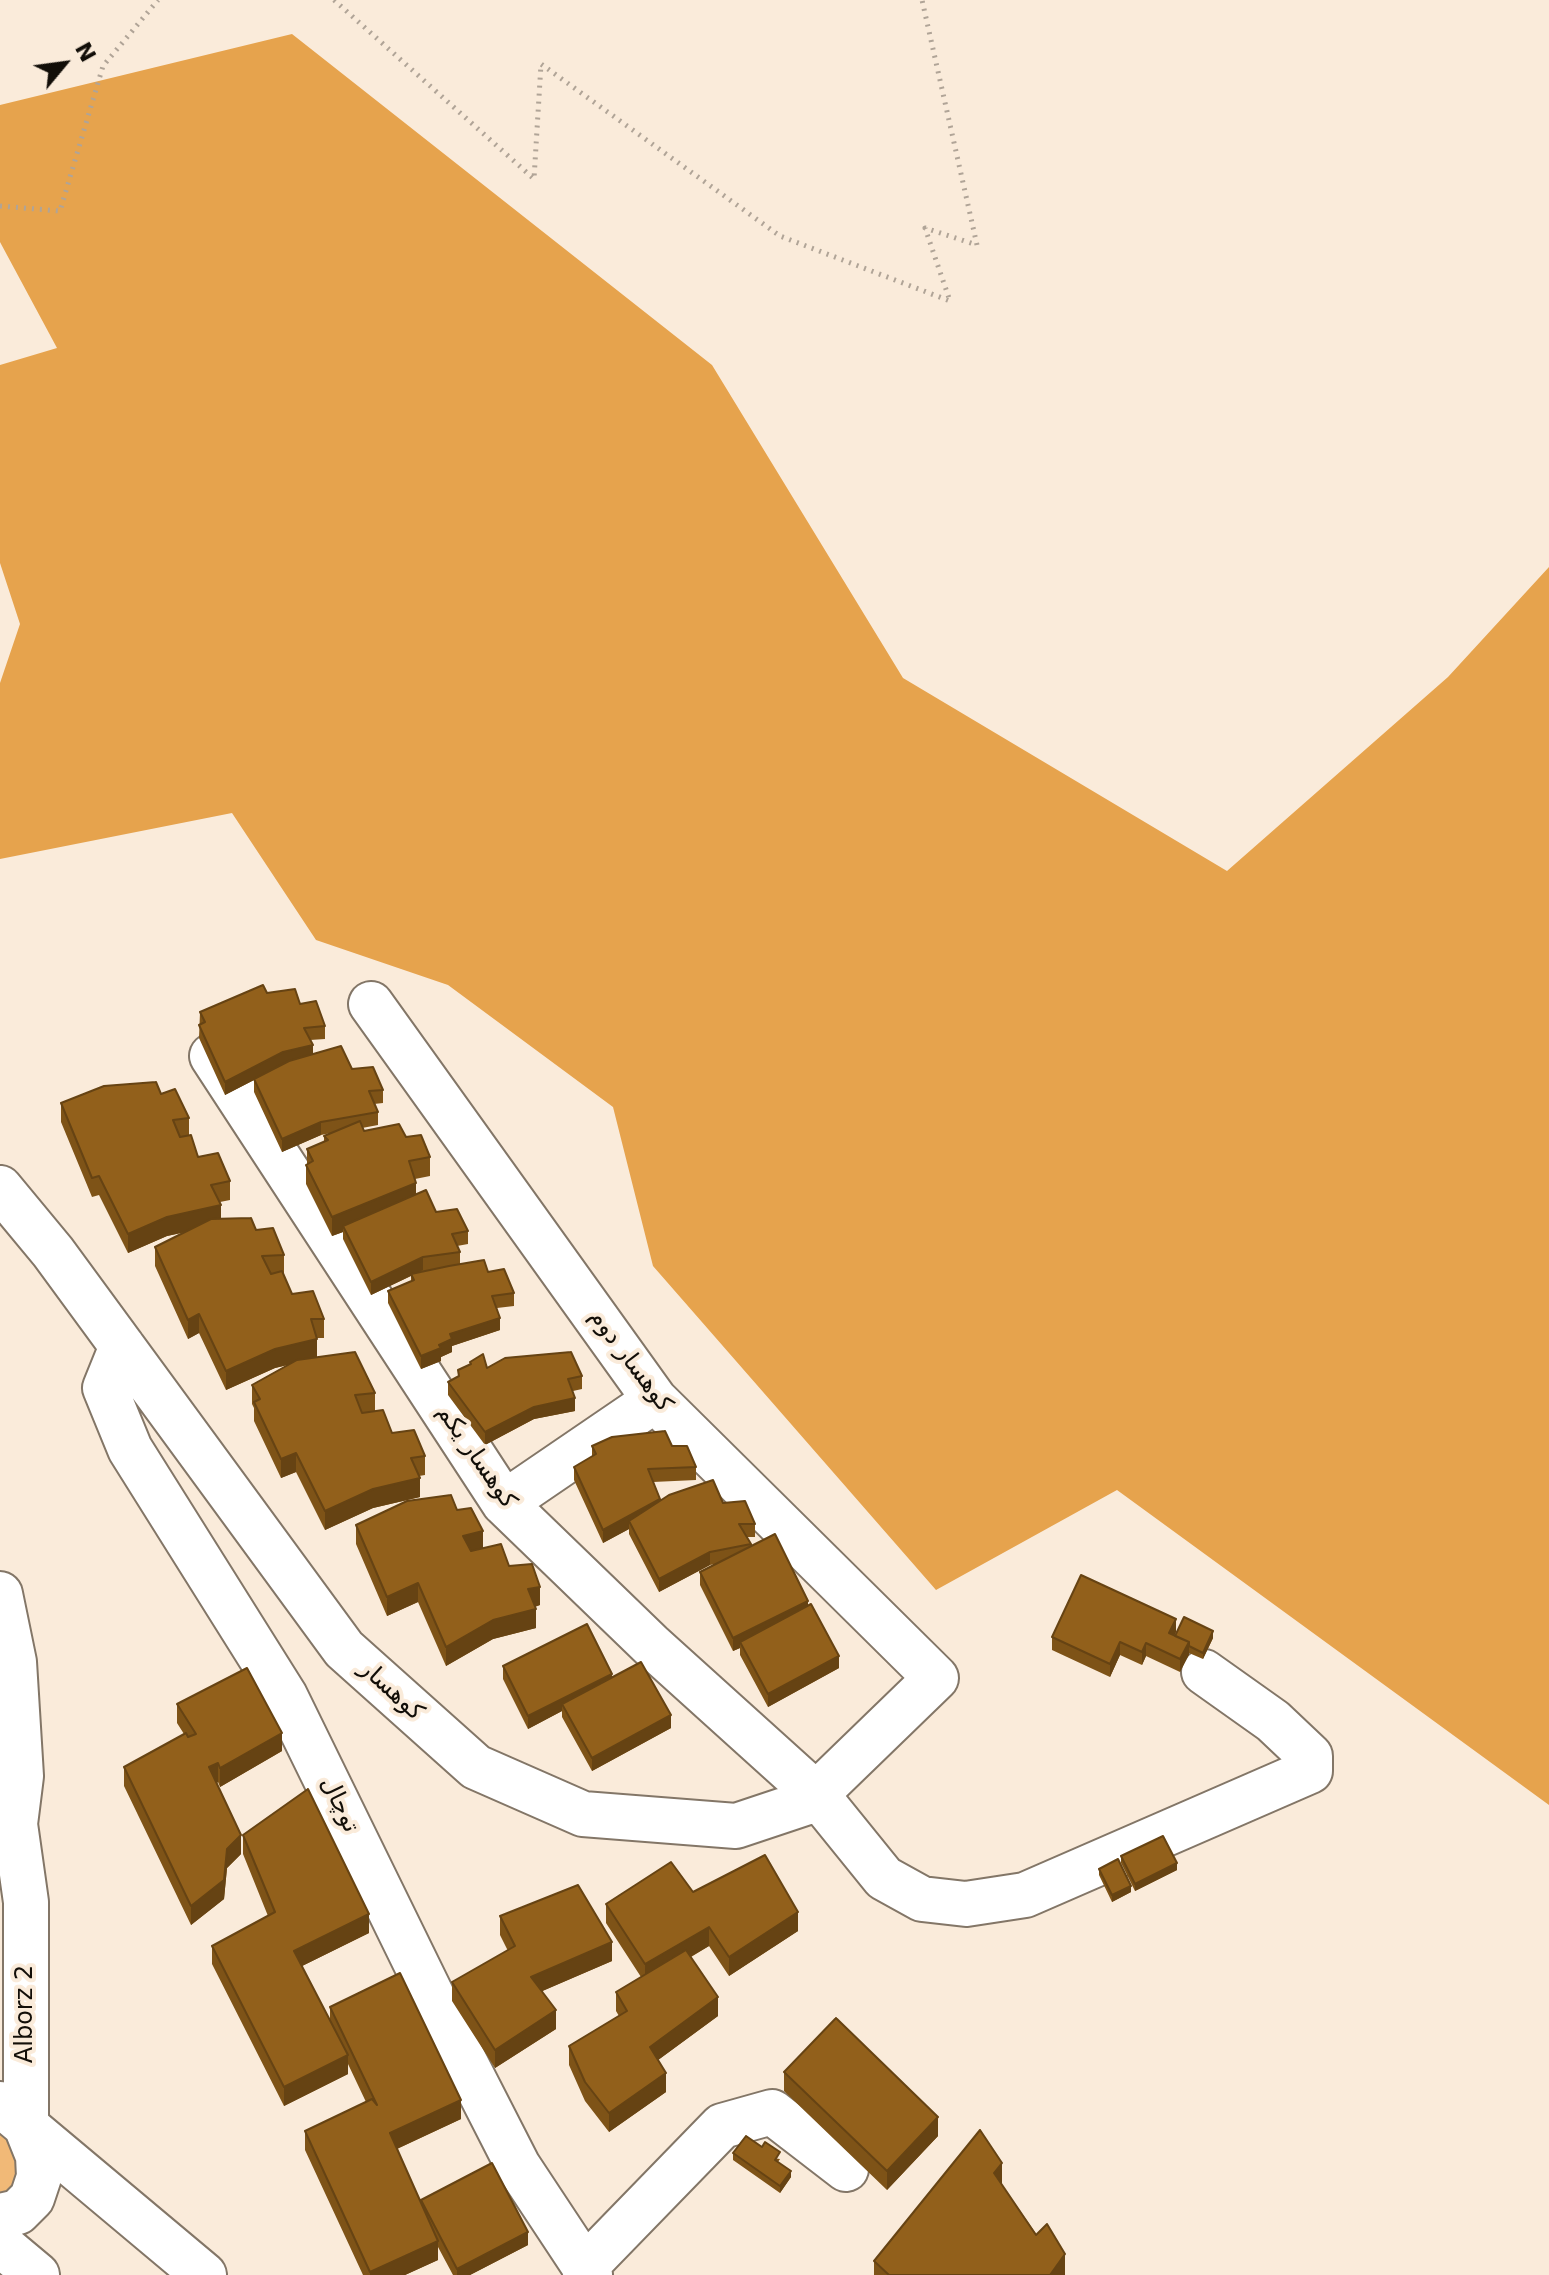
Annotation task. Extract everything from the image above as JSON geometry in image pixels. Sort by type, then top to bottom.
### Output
[{"type":"street","name":"کوهسار دوم","points":[[371,1004],[655,1400],[936,1678]]},
{"type":"street","name":"کوهسار یکم","points":[[212,1056],[504,1503],[651,1645],[816,1794],[884,1878],[922,1899],[966,1904],[1025,1895],[1310,1771],[1310,1756],[1273,1721],[1204,1672]]},
{"type":"street","name":"کوهسار","points":[[0,1188],[53,1252],[344,1649],[476,1767],[583,1814],[736,1826],[808,1802],[936,1678]]},
{"type":"street","name":"توچال","points":[[122,1346],[105,1388],[130,1449],[285,1696],[518,2166],[587,2272],[722,2126],[772,2112],[846,2169]]},
{"type":"street","points":[[504,1503],[655,1400]]},
{"type":"street","name":"Alborz 2","points":[[0,1594],[14,1662],[7,1832],[26,1902],[13,2115],[38,2156],[39,2177],[32,2198],[18,2212],[0,2216]]},
{"type":"street","name":"Alborz 2","points":[[0,1991],[16,1949],[26,1902]]},
{"type":"street","points":[[13,2115],[204,2275]]},
{"type":"street","points":[[0,2244],[37,2275]]},
{"type":"path","points":[[0,206],[60,211],[103,66],[158,0]]},
{"type":"path","points":[[334,0],[534,179],[541,64],[780,236],[950,301],[925,228],[977,245],[922,0]]},
{"type":"shaded area","points":[[292,34],[712,365],[903,678],[1227,871],[1448,677],[1549,567],[1549,1805],[1117,1490],[936,1590],[653,1266],[613,1107],[448,985],[316,940],[232,813],[0,859],[0,683],[20,624],[0,563],[0,365],[57,348],[0,242],[0,105]]},
{"type":"shaded area","points":[[0,2121],[25,2178],[0,2200]]},
{"type":"building","points":[[263,985],[267,993],[295,989],[300,1004],[316,1001],[325,1026],[304,1028],[313,1045],[283,1052],[225,1082],[199,1025],[205,1022],[200,1012]]},
{"type":"building","points":[[341,1046],[352,1069],[373,1067],[383,1090],[369,1091],[378,1112],[321,1122],[282,1139],[254,1079],[289,1061]]},
{"type":"building","points":[[156,1082],[161,1094],[175,1089],[189,1118],[173,1120],[180,1137],[191,1135],[198,1157],[218,1153],[230,1181],[211,1185],[221,1205],[167,1217],[128,1234],[99,1176],[92,1178],[61,1103],[104,1086]]},
{"type":"building","points":[[360,1121],[364,1131],[399,1124],[406,1137],[421,1135],[430,1157],[409,1161],[416,1183],[332,1217],[306,1165],[313,1161],[307,1149],[328,1140],[324,1136]]},
{"type":"building","points":[[426,1190],[436,1212],[457,1209],[468,1231],[452,1234],[460,1252],[423,1257],[371,1282],[343,1226]]},
{"type":"building","points":[[251,1218],[256,1230],[273,1228],[284,1255],[262,1256],[271,1274],[282,1271],[292,1294],[313,1291],[324,1319],[311,1319],[317,1339],[275,1349],[226,1371],[199,1314],[188,1320],[155,1247],[211,1219]]},
{"type":"building","points":[[484,1260],[488,1272],[504,1269],[514,1293],[492,1296],[500,1318],[450,1334],[452,1339],[439,1345],[441,1348],[421,1356],[388,1291],[414,1280],[411,1274]]},
{"type":"building","points":[[355,1352],[375,1393],[355,1395],[362,1413],[383,1410],[392,1433],[414,1430],[425,1456],[411,1458],[420,1478],[373,1489],[325,1511],[296,1453],[281,1459],[254,1402],[260,1399],[252,1385],[297,1360]]},
{"type":"building","points":[[571,1352],[582,1376],[568,1379],[575,1398],[534,1407],[485,1432],[448,1382],[459,1376],[458,1370],[483,1354],[487,1368],[505,1358]]},
{"type":"building","points":[[665,1431],[672,1446],[687,1446],[696,1467],[648,1469],[660,1499],[603,1530],[574,1467],[596,1454],[592,1446],[612,1437]]},
{"type":"building","points":[[713,1480],[723,1503],[745,1501],[755,1524],[739,1524],[751,1544],[710,1552],[659,1579],[629,1521],[669,1495]]},
{"type":"building","points":[[451,1495],[457,1510],[471,1508],[483,1531],[463,1536],[471,1551],[501,1544],[509,1566],[532,1564],[540,1587],[528,1589],[536,1609],[493,1620],[446,1647],[418,1583],[387,1597],[356,1525],[407,1501]]},
{"type":"building","points":[[775,1534],[808,1601],[733,1638],[700,1572]]},
{"type":"building","points":[[1081,1575],[1176,1619],[1169,1633],[1189,1642],[1180,1659],[1146,1643],[1142,1652],[1120,1642],[1110,1664],[1052,1637]]},
{"type":"building","points":[[811,1604],[839,1656],[768,1694],[740,1642]]},
{"type":"building","points":[[1184,1617],[1213,1631],[1203,1653],[1175,1636]]},
{"type":"building","points":[[587,1624],[612,1674],[528,1716],[503,1666]]},
{"type":"building","points":[[641,1662],[671,1715],[592,1758],[562,1704]]},
{"type":"building","points":[[247,1668],[282,1733],[220,1768],[218,1763],[209,1767],[241,1835],[227,1849],[224,1880],[191,1906],[124,1767],[186,1733],[188,1737],[196,1734],[177,1704]]},
{"type":"building","points":[[308,1789],[369,1914],[294,1951],[348,2055],[284,2087],[212,1946],[275,1912],[243,1835]]},
{"type":"building","points":[[1163,1836],[1177,1863],[1135,1884],[1121,1856]]},
{"type":"building","points":[[765,1855],[798,1912],[729,1957],[709,1927],[645,1964],[606,1904],[671,1862],[693,1892]]},
{"type":"building","points":[[1118,1859],[1131,1886],[1112,1895],[1099,1869]]},
{"type":"building","points":[[578,1885],[612,1942],[531,1977],[556,2010],[495,2050],[452,1982],[515,1946],[500,1916]]},
{"type":"building","points":[[686,1950],[718,1997],[650,2047],[666,2073],[609,2113],[585,2082],[569,2046],[627,2011],[616,1992]]},
{"type":"building","points":[[400,1973],[461,2100],[390,2133],[438,2241],[370,2272],[305,2131],[372,2099],[377,2105],[330,2007]]},
{"type":"building","points":[[836,2018],[938,2117],[887,2171],[784,2072]]},
{"type":"building","points":[[980,2130],[1002,2163],[994,2173],[1036,2235],[1047,2224],[1065,2254],[1050,2275],[889,2275],[874,2261]]},
{"type":"building","points":[[746,2136],[762,2147],[765,2142],[780,2152],[775,2160],[791,2171],[780,2186],[733,2153]]},
{"type":"building","points":[[492,2163],[528,2232],[457,2269],[421,2200]]}]
